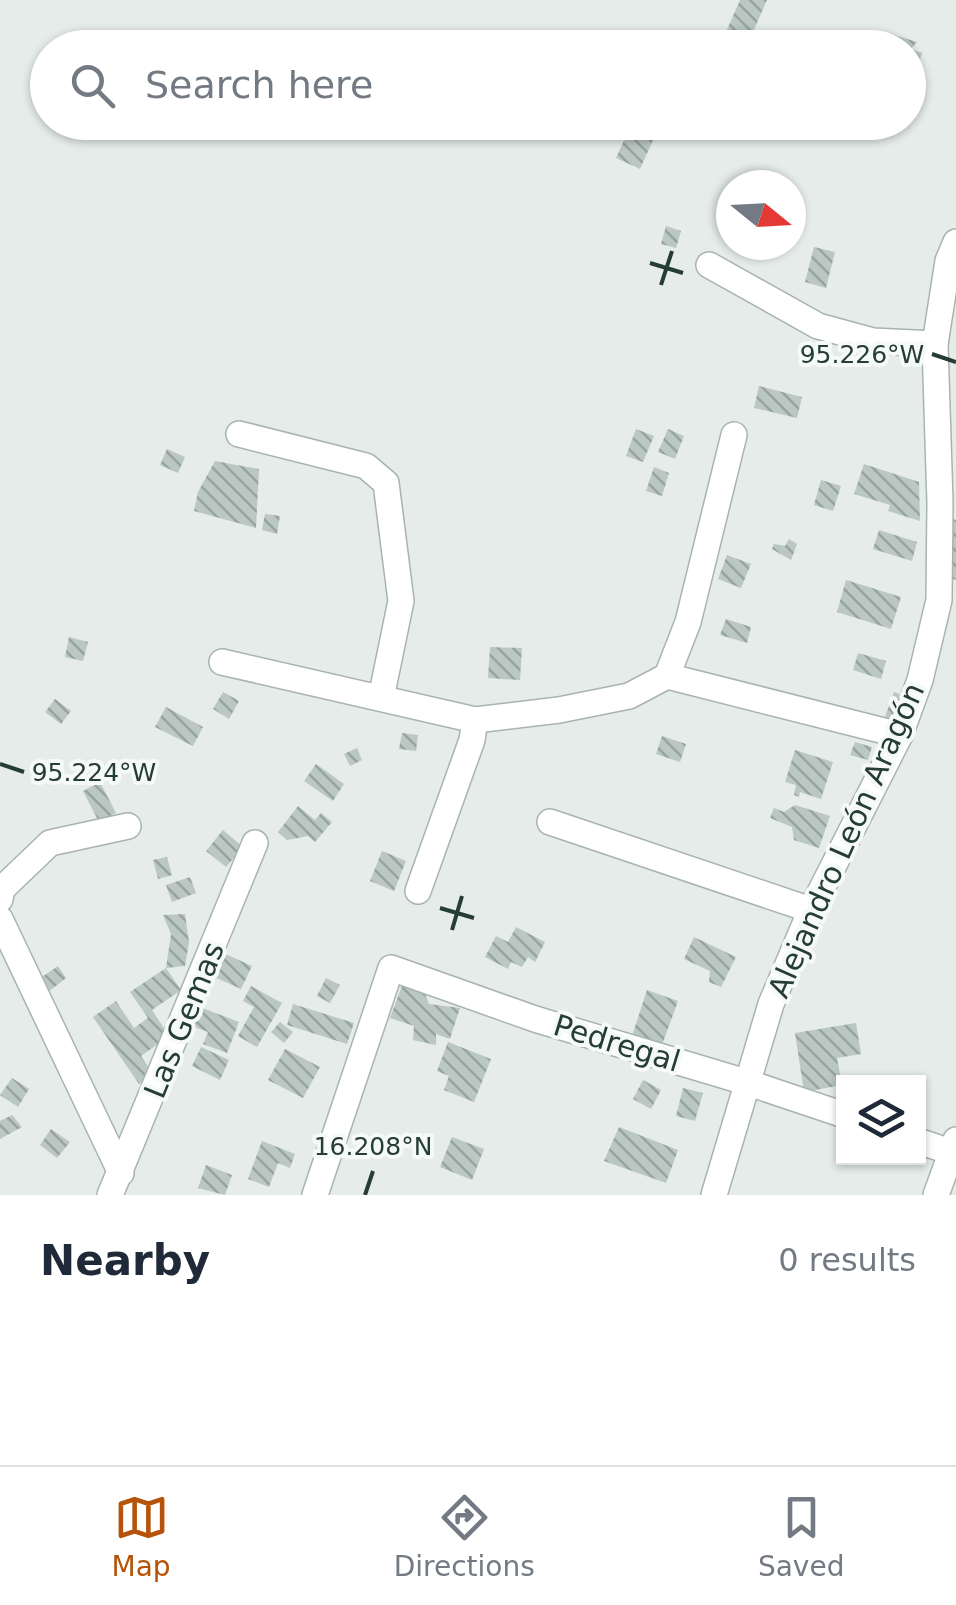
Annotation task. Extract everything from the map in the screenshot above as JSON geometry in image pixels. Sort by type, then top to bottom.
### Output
[{"type":"street","name":"Alejandro León Aragón","points":[[714,1195],[771,1004],[812,910],[900,735],[920,680],[939,600],[948,506],[934,344],[948,262],[956,242]]},
{"type":"street","points":[[709,265],[818,326],[873,341],[934,344]]},
{"type":"street","points":[[240,434],[366,466],[386,484],[401,601],[380,698]]},
{"type":"street","points":[[222,662],[475,720],[559,710],[629,696],[667,676],[688,622],[734,435]]},
{"type":"street","points":[[667,676],[900,735]]},
{"type":"street","points":[[418,890],[472,740],[475,720]]},
{"type":"street","points":[[550,822],[812,910]]},
{"type":"street","points":[[0,898],[2,889],[50,843],[128,826]]},
{"type":"street","name":"Las Gemas","points":[[116,1184],[255,844]]},
{"type":"street","points":[[0,919],[116,1184]]},
{"type":"street","name":"Pedregal","points":[[315,1195],[391,968],[535,1019],[836,1112]]},
{"type":"street","points":[[926,1142],[954,1146],[936,1195]]},
{"type":"building","points":[[740,0],[767,0],[754,30],[727,30]]},
{"type":"building","points":[[624,140],[653,140],[640,169],[616,158]]},
{"type":"building","points":[[666,226],[681,231],[676,248],[661,244]]},
{"type":"building","points":[[814,247],[835,252],[826,288],[805,282]]},
{"type":"building","points":[[815,346],[830,346],[830,363],[815,363]]},
{"type":"building","points":[[759,386],[802,397],[797,418],[754,408]]},
{"type":"building","points":[[636,429],[654,436],[643,462],[626,456]]},
{"type":"building","points":[[668,429],[684,436],[675,459],[658,452]]},
{"type":"building","points":[[167,449],[185,457],[178,473],[160,465]]},
{"type":"building","points":[[215,461],[259,469],[256,528],[194,511],[198,492]]},
{"type":"building","points":[[864,464],[919,482],[920,521],[888,511],[890,505],[854,494]]},
{"type":"building","points":[[654,467],[669,473],[662,496],[646,491]]},
{"type":"building","points":[[821,480],[841,486],[833,511],[814,505]]},
{"type":"building","points":[[265,514],[280,516],[277,534],[262,530]]},
{"type":"building","points":[[944,516],[956,520],[956,580],[941,575]]},
{"type":"building","points":[[879,530],[917,542],[912,561],[873,549]]},
{"type":"building","points":[[789,539],[797,544],[791,560],[772,549],[774,544],[785,546]]},
{"type":"building","points":[[727,555],[751,564],[741,588],[718,579]]},
{"type":"building","points":[[846,580],[901,597],[891,629],[837,612]]},
{"type":"building","points":[[726,619],[751,627],[747,643],[720,635]]},
{"type":"building","points":[[69,637],[88,642],[83,661],[65,657]]},
{"type":"building","points":[[490,647],[522,648],[520,680],[488,678]]},
{"type":"building","points":[[858,653],[886,661],[881,679],[853,670]]},
{"type":"building","points":[[223,692],[239,701],[229,719],[213,709]]},
{"type":"building","points":[[894,692],[902,695],[894,720],[885,717]]},
{"type":"building","points":[[55,699],[71,711],[61,724],[45,712]]},
{"type":"building","points":[[166,707],[203,727],[193,746],[155,727]]},
{"type":"building","points":[[402,733],[418,735],[416,751],[399,749]]},
{"type":"building","points":[[662,736],[686,744],[680,762],[656,754]]},
{"type":"building","points":[[855,742],[872,747],[868,760],[850,755]]},
{"type":"building","points":[[357,748],[362,760],[350,766],[344,754]]},
{"type":"building","points":[[795,750],[833,762],[821,799],[800,792],[799,797],[794,795],[796,785],[785,782]]},
{"type":"building","points":[[316,764],[344,784],[333,801],[304,781]]},
{"type":"building","points":[[100,782],[116,813],[99,822],[83,791]]},
{"type":"building","points":[[795,805],[830,816],[819,848],[794,840],[792,827],[770,818],[774,808],[784,812]]},
{"type":"building","points":[[298,806],[315,820],[321,813],[332,822],[315,842],[308,836],[287,840],[278,832]]},
{"type":"building","points":[[223,830],[243,847],[226,867],[206,851]]},
{"type":"building","points":[[382,851],[406,861],[394,891],[370,881]]},
{"type":"building","points":[[167,857],[172,875],[158,879],[153,860]]},
{"type":"building","points":[[190,877],[196,893],[172,902],[166,885]]},
{"type":"building","points":[[185,914],[189,942],[185,966],[166,968],[171,934],[163,915]]},
{"type":"building","points":[[516,927],[545,942],[535,962],[528,957],[522,967],[511,962],[508,969],[485,957],[496,936],[508,942]]},
{"type":"building","points":[[694,937],[736,957],[721,987],[709,982],[710,971],[684,959]]},
{"type":"building","points":[[223,953],[252,966],[241,989],[212,976]]},
{"type":"building","points":[[58,966],[66,978],[47,993],[39,979]]},
{"type":"building","points":[[166,968],[181,990],[152,1010],[169,1036],[141,1056],[153,1074],[139,1084],[93,1017],[116,1001],[134,1028],[148,1018],[130,992]]},
{"type":"building","points":[[326,978],[340,985],[330,1003],[317,996]]},
{"type":"building","points":[[403,983],[425,994],[429,1004],[460,1008],[450,1039],[436,1034],[436,1045],[413,1040],[414,1026],[390,1018]]},
{"type":"building","points":[[251,986],[282,1003],[257,1047],[238,1036],[254,1007],[243,1001]]},
{"type":"building","points":[[647,990],[678,1001],[662,1045],[632,1036]]},
{"type":"building","points":[[293,1004],[354,1023],[347,1044],[287,1025]]},
{"type":"building","points":[[200,1007],[239,1022],[227,1053],[203,1044],[208,1032],[192,1026]]},
{"type":"building","points":[[280,1022],[293,1032],[284,1043],[271,1032]]},
{"type":"building","points":[[856,1023],[861,1054],[837,1058],[840,1075],[836,1075],[836,1086],[804,1092],[795,1033]]},
{"type":"building","points":[[448,1042],[491,1059],[474,1102],[444,1090],[449,1076],[437,1071]]},
{"type":"building","points":[[201,1047],[229,1060],[220,1080],[192,1066]]},
{"type":"building","points":[[285,1049],[320,1067],[303,1098],[268,1080]]},
{"type":"building","points":[[12,1078],[29,1089],[18,1107],[0,1095]]},
{"type":"building","points":[[643,1080],[661,1090],[651,1109],[633,1099]]},
{"type":"building","points":[[683,1088],[703,1093],[695,1121],[676,1116]]},
{"type":"building","points":[[12,1115],[22,1127],[0,1139],[0,1121]]},
{"type":"building","points":[[619,1127],[678,1150],[666,1183],[604,1161]]},
{"type":"building","points":[[51,1129],[70,1142],[57,1158],[40,1145]]},
{"type":"building","points":[[452,1137],[484,1149],[472,1180],[440,1167]]},
{"type":"building","points":[[262,1141],[295,1154],[290,1168],[278,1163],[269,1187],[248,1179]]},
{"type":"building","points":[[206,1165],[232,1175],[225,1195],[198,1188]]}]
